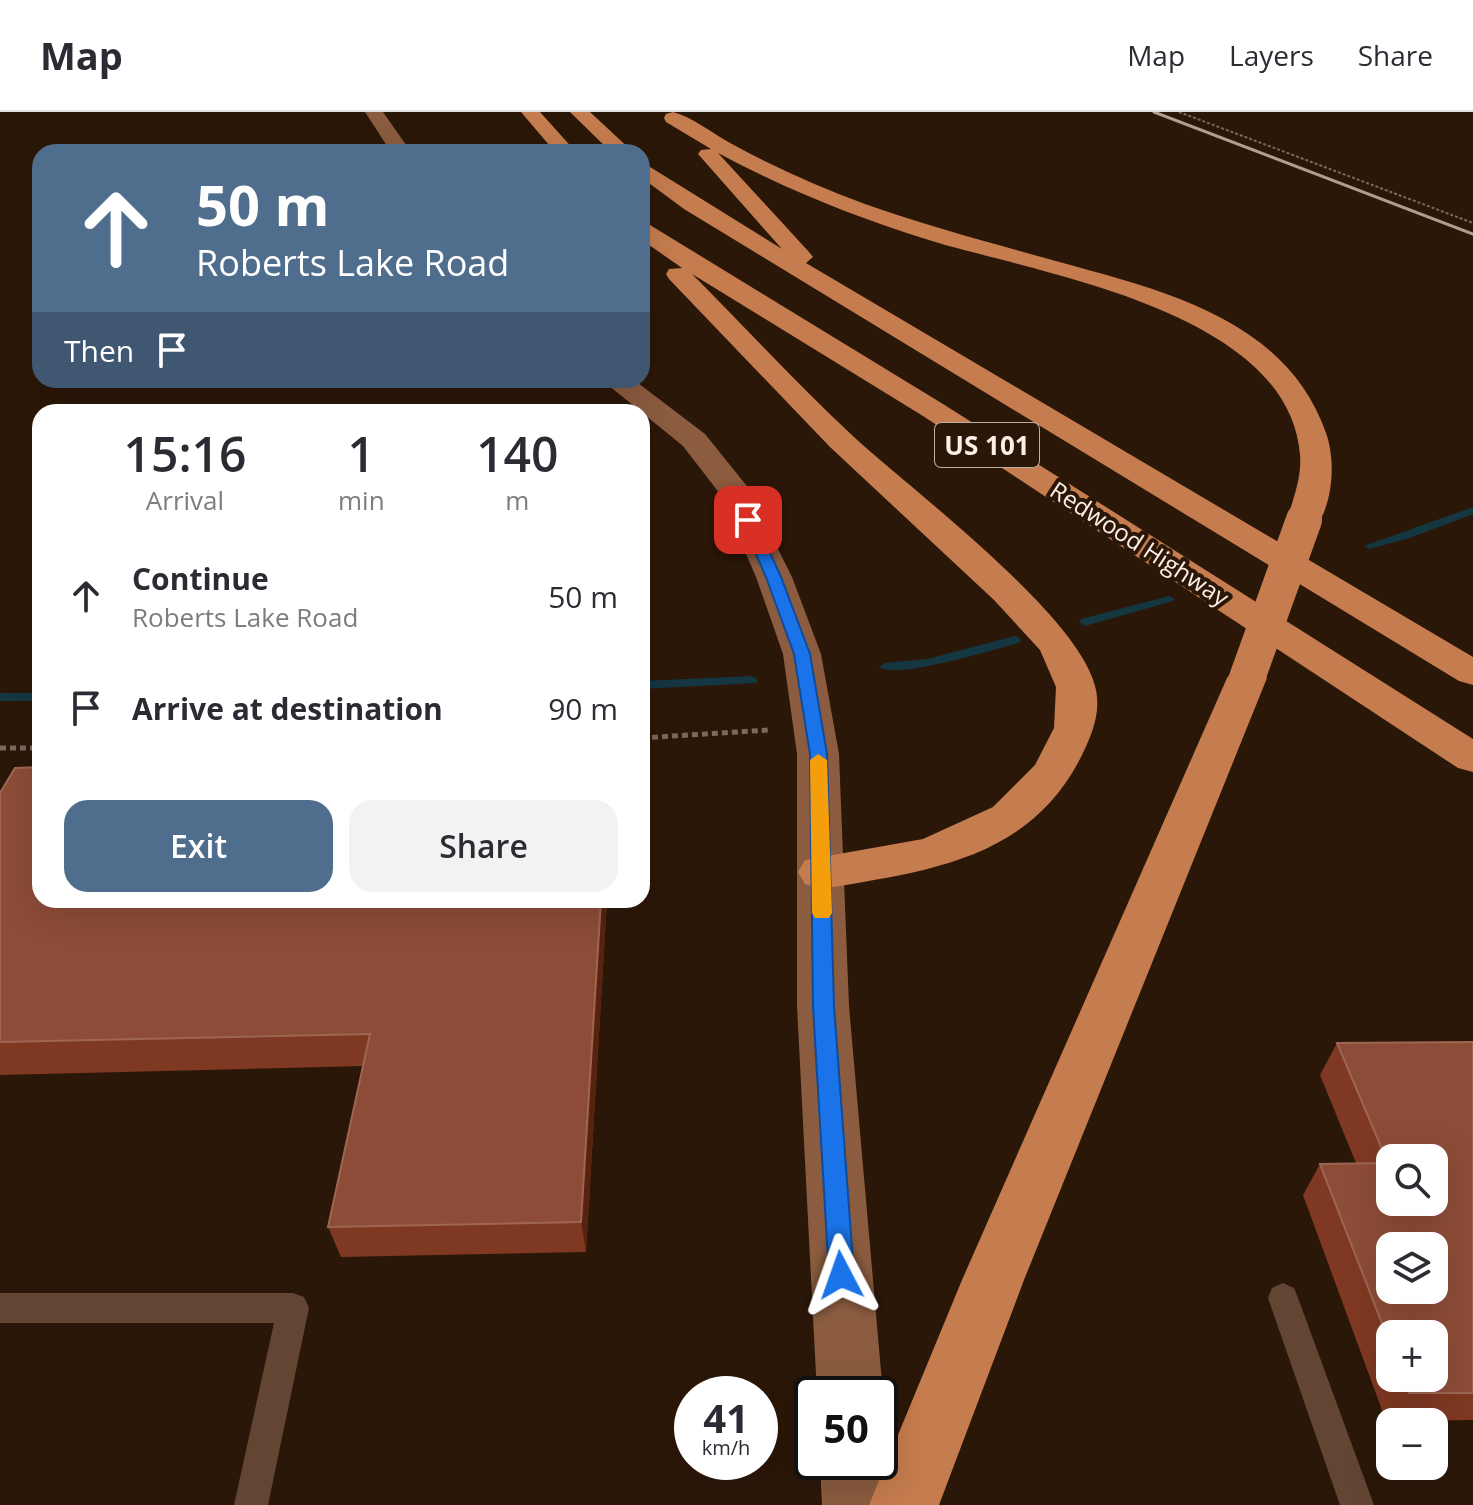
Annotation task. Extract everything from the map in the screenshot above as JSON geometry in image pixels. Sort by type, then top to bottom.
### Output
[{"type":"highway","points":[[530,112],[559,144]]},
{"type":"highway","points":[[579,112],[614,144]]},
{"type":"highway","points":[[670,115],[760,208],[823,284]]},
{"type":"highway","points":[[670,115],[733,156],[870,213],[1138,292],[1204,319],[1245,344],[1274,369],[1295,397],[1309,426],[1316,461],[1304,520],[1247,678],[993,1280],[904,1505]]},
{"type":"highway","name":"Redwood Highway","points":[[650,174],[692,204],[823,284],[1473,673]]},
{"type":"highway","name":"Redwood Highway","points":[[650,235],[933,410],[1473,758]]},
{"type":"highway","points":[[650,246],[841,441],[1007,592],[1057,646],[1076,687],[1075,728],[1052,773],[1009,818],[932,854],[821,872]]},
{"type":"street","points":[[374,112],[396,144]]},
{"type":"street","points":[[626,388],[647,404]]},
{"type":"street","points":[[650,406],[694,440],[735,492],[774,577],[802,654],[816,741],[823,1006],[849,1376]]},
{"type":"street","points":[[855,1480],[857,1505]]},
{"type":"lane","points":[[1283,1298],[1357,1505]]},
{"type":"lane","points":[[0,1308],[293,1308],[251,1505]]},
{"type":"path","points":[[1179,112],[1473,223]]},
{"type":"path","points":[[650,738],[816,741]]},
{"type":"path","points":[[0,748],[32,748]]},
{"type":"building","points":[[32,767],[32,908],[601,908],[581,1222],[328,1227],[370,1034],[0,1042],[0,793],[15,768]]},
{"type":"building","points":[[1473,1042],[1473,1393],[1409,1393],[1448,1392],[1448,1320],[1381,1320],[1320,1164],[1376,1163],[1376,1216],[1448,1216],[1448,1144],[1380,1144],[1337,1043]]},
{"type":"waterway","points":[[1369,546],[1406,536],[1473,510]]},
{"type":"waterway","points":[[1085,622],[1169,599]]},
{"type":"waterway","points":[[885,667],[927,663],[1015,640]]},
{"type":"waterway","points":[[650,685],[752,680]]},
{"type":"waterway","points":[[0,697],[32,697]]},
{"type":"railway","points":[[1154,112],[1473,234]]},
{"type":"slow traffic","points":[[818,760],[822,913]]},
{"type":"route","points":[[748,520],[774,577],[802,654],[818,754],[823,1006],[841,1275]]}]
